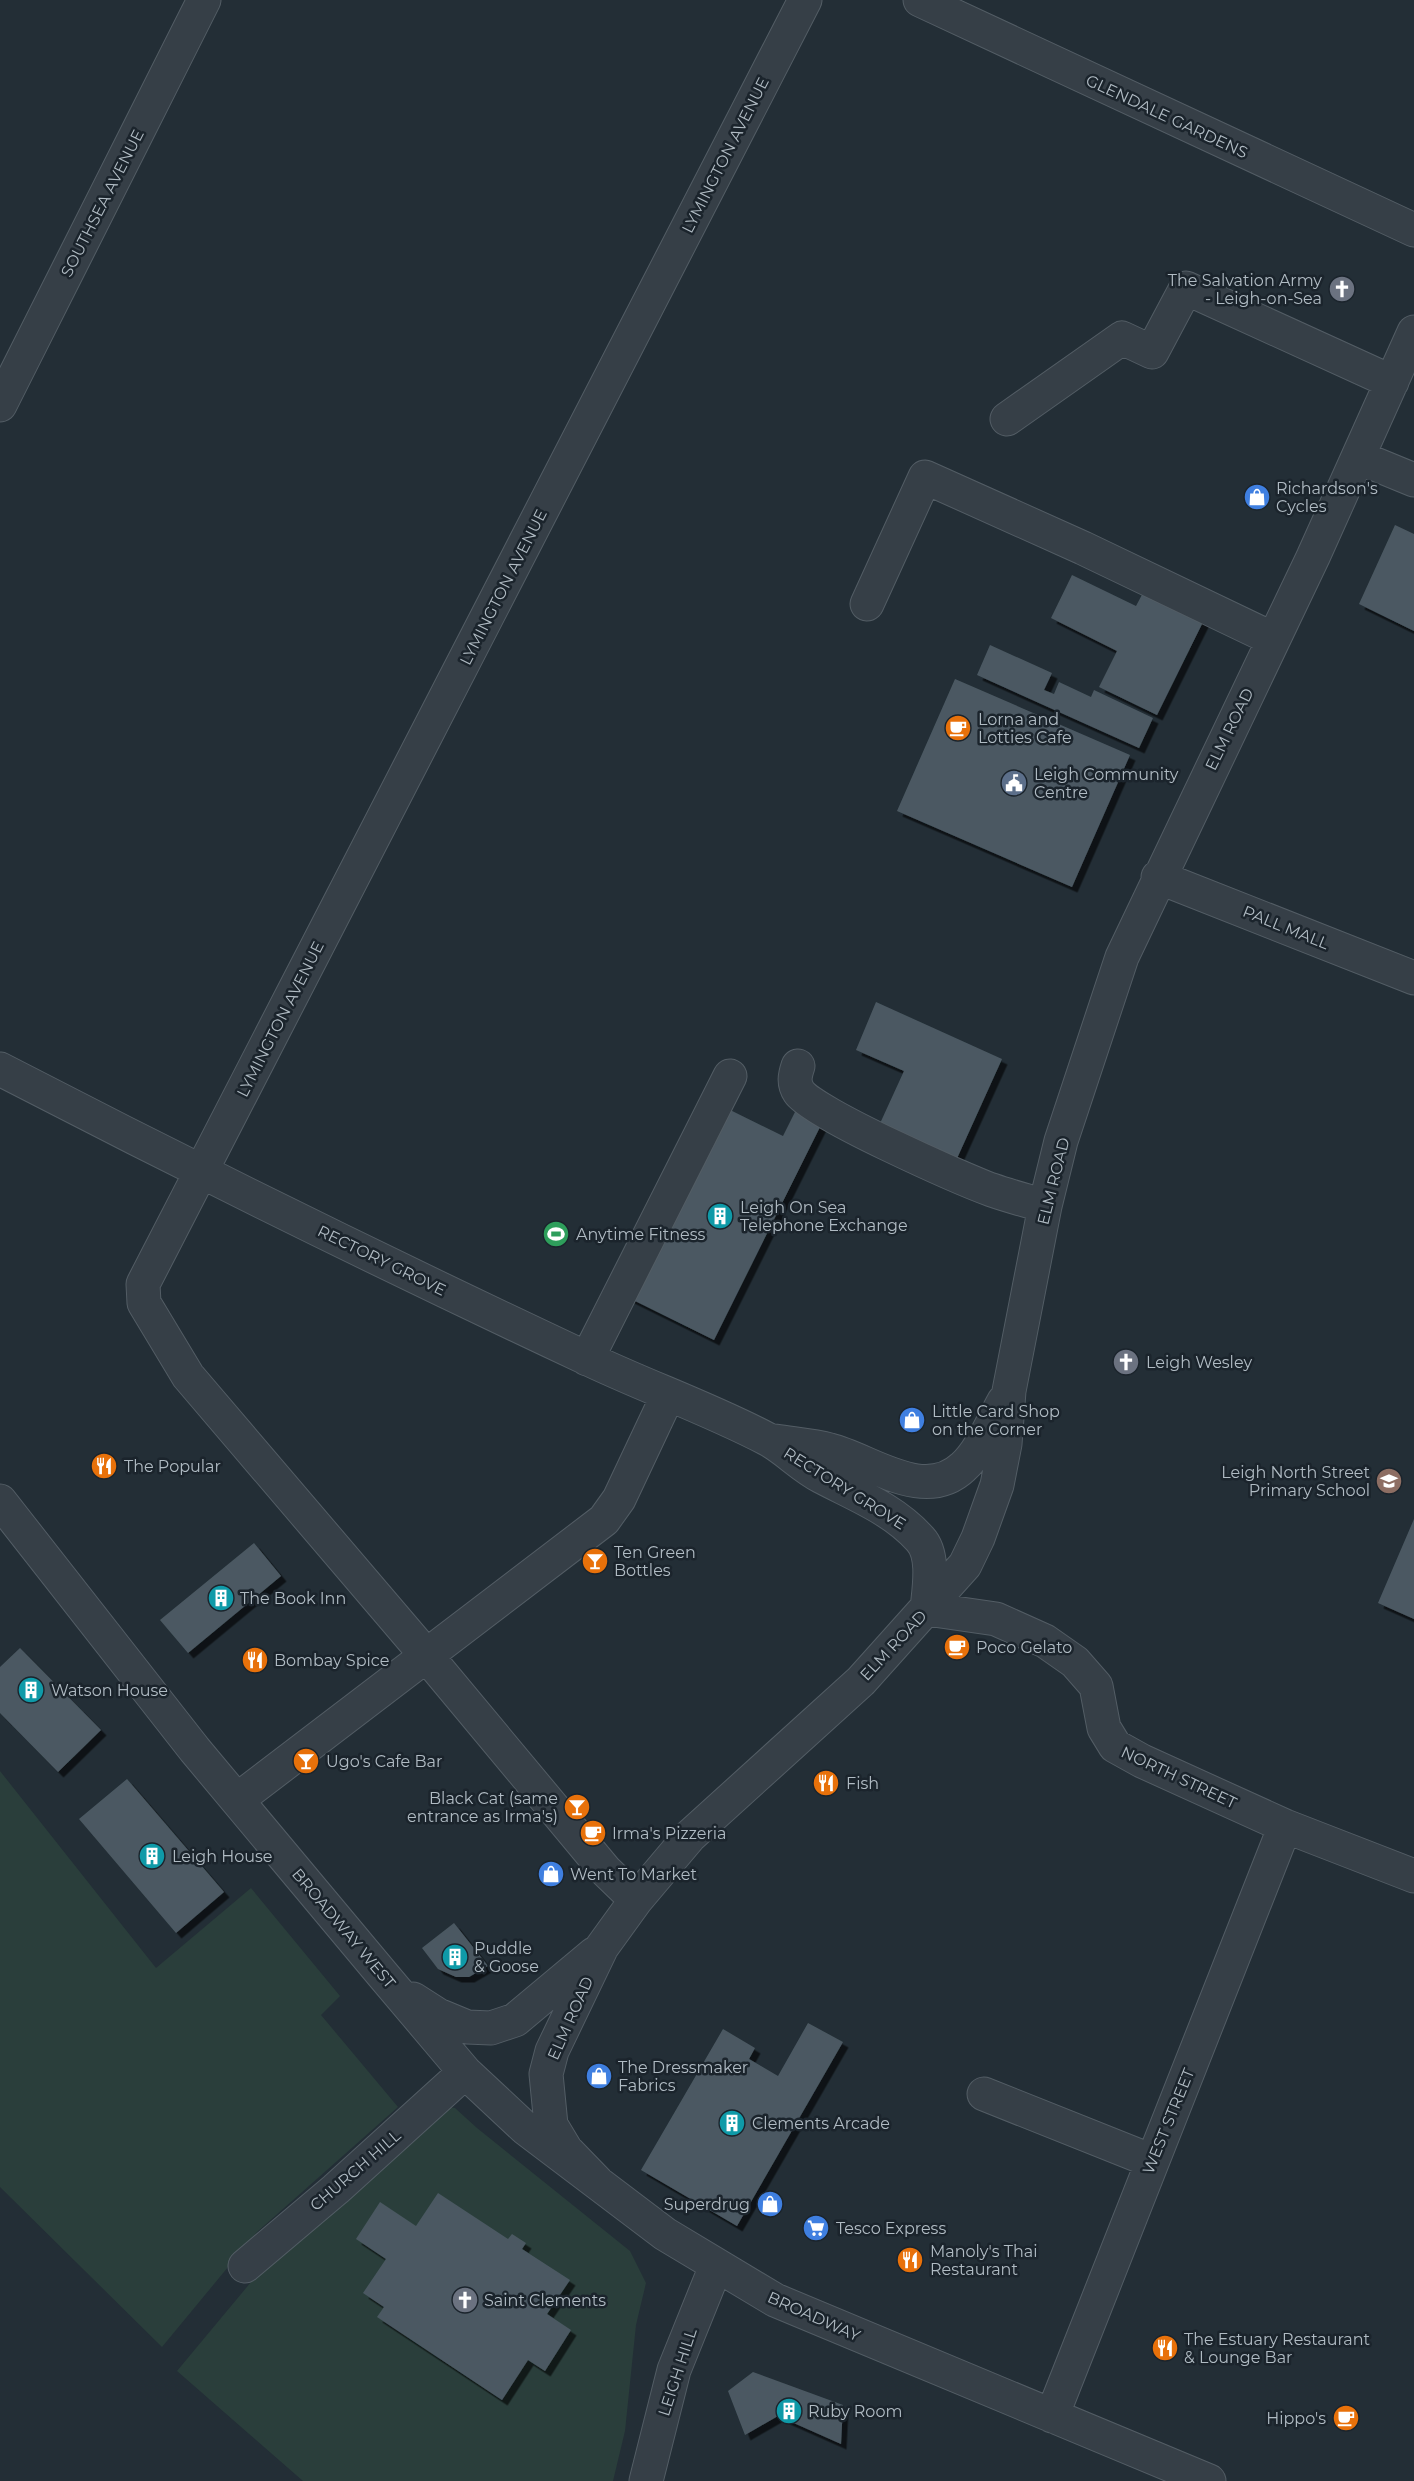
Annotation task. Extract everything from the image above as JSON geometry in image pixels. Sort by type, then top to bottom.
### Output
[{"type":"street","name":"SOUTHSEA AVENUE","points":[[0,405],[204,0]]},
{"type":"street","name":"LYMINGTON AVENUE","points":[[636,1900],[605,1870],[426,1655],[188,1376],[144,1303],[143,1284],[805,0]]},
{"type":"street","name":"GLENDALE GARDENS","points":[[920,0],[1414,230]]},
{"type":"street","points":[[1007,418],[1122,338],[1152,352],[1186,288],[1392,382]]},
{"type":"street","name":"ELM ROAD","points":[[597,2182],[566,2150],[551,2126],[546,2074],[552,2051],[602,1947],[636,1900],[690,1836],[861,1681],[964,1566],[978,1538],[997,1485],[1005,1443],[1009,1392],[1045,1206],[1061,1142],[1122,957],[1158,877],[1274,639],[1414,332]]},
{"type":"street","points":[[1358,457],[1414,480]]},
{"type":"street","points":[[867,604],[925,477],[1083,548],[1274,639]]},
{"type":"street","name":"PALL MALL","points":[[1158,877],[1414,978]]},
{"type":"street","points":[[798,1066],[794,1079],[799,1092],[818,1107],[846,1123],[992,1190],[1045,1206]]},
{"type":"street","name":"RECTORY GROVE","points":[[0,1069],[201,1173],[586,1359],[769,1440],[818,1475],[883,1508],[909,1527],[923,1542],[928,1555],[930,1576],[927,1609]]},
{"type":"street","points":[[586,1359],[730,1076]]},
{"type":"street","name":"RECTORY GROVE","points":[[769,1440],[831,1450],[906,1479],[928,1481],[948,1477],[963,1467],[982,1441],[1009,1392]]},
{"type":"street","points":[[237,1800],[604,1520],[619,1498],[668,1395]]},
{"type":"street","name":"BROADWAY WEST","points":[[0,1501],[73,1597],[237,1800],[465,2072]]},
{"type":"street","name":"NORTH STREET","points":[[927,1609],[996,1619],[1045,1641],[1075,1662],[1095,1686],[1104,1728],[1115,1746],[1142,1761],[1285,1826],[1414,1876]]},
{"type":"street","name":"WEST STREET","points":[[1052,2416],[1285,1826]]},
{"type":"street","name":"ELM ROAD","points":[[394,1987],[438,2015],[467,2027],[491,2028],[516,2020],[602,1947]]},
{"type":"street","name":"BROADWAY","points":[[465,2072],[525,2128],[666,2234],[775,2300],[1209,2481]]},
{"type":"street","name":"CHURCH HILL","points":[[245,2266],[336,2189],[465,2072]]},
{"type":"street","points":[[984,2094],[1152,2161]]},
{"type":"street","name":"LEIGH HILL","points":[[646,2481],[674,2370],[717,2266]]},
{"type":"green space","points":[[0,1771],[156,1968],[251,1888],[340,1996],[321,2015],[398,2107],[257,2232],[162,2347],[0,2187]]},
{"type":"green space","points":[[443,2106],[455,2108],[630,2251],[646,2283],[636,2325],[625,2431],[613,2481],[303,2481],[177,2371],[266,2264]]},
{"type":"building","points":[[1395,525],[1414,534],[1414,631],[1359,604]]},
{"type":"building","points":[[1072,575],[1136,606],[1144,591],[1204,620],[1157,715],[1099,687],[1117,651],[1051,618]]},
{"type":"building","points":[[990,645],[1052,673],[1044,690],[1054,694],[1059,682],[1091,697],[1094,690],[1153,718],[1139,748],[977,675]]},
{"type":"building","name":"Leigh Community Centre","points":[[955,679],[1130,755],[1072,887],[897,811]]},
{"type":"building","points":[[876,1002],[1002,1059],[954,1165],[877,1130],[904,1071],[856,1050]]},
{"type":"building","name":"Leigh On Sea Telephone Exchange","points":[[720,1105],[783,1136],[797,1108],[823,1121],[714,1340],[625,1296]]},
{"type":"building","points":[[1414,1519],[1414,1619],[1378,1603]]},
{"type":"building","name":"The Book Inn","points":[[254,1543],[281,1576],[188,1653],[160,1620]]},
{"type":"building","name":"Watson House","points":[[20,1648],[101,1730],[58,1772],[0,1713],[0,1667]]},
{"type":"building","name":"Leigh House","points":[[127,1779],[224,1892],[176,1933],[79,1819]]},
{"type":"building","name":"Puddle & Goose","points":[[454,1923],[488,1966],[469,1977],[456,1977],[438,1969],[422,1948]]},
{"type":"building","name":"Clements Arcade","points":[[808,2023],[843,2042],[737,2226],[641,2170],[723,2029],[755,2048],[749,2059],[778,2076]]},
{"type":"building","name":"Saint Clements","points":[[438,2193],[508,2239],[512,2234],[526,2243],[522,2249],[570,2280],[547,2314],[571,2330],[545,2371],[528,2360],[502,2400],[377,2317],[384,2307],[363,2293],[386,2259],[356,2239],[380,2202],[416,2226]]},
{"type":"building","name":"Ruby Room","points":[[753,2372],[843,2405],[841,2444],[778,2416],[745,2435],[728,2391]]},
{"type":"place","name":"The Salvation Army - Leigh-on-Sea","points":[[1342,289]]},
{"type":"place","name":"Richardson's Cycles","points":[[1257,497]]},
{"type":"place","name":"Lorna and Lotties Cafe","points":[[958,728]]},
{"type":"place","name":"Leigh Community Centre","points":[[1014,783]]},
{"type":"place","name":"Leigh On Sea Telephone Exchange","points":[[720,1216]]},
{"type":"place","name":"Anytime Fitness","points":[[556,1234]]},
{"type":"place","name":"Leigh Wesley","points":[[1126,1362]]},
{"type":"place","name":"Little Card Shop on the Corner","points":[[912,1420]]},
{"type":"place","name":"The Popular","points":[[104,1466]]},
{"type":"place","name":"Leigh North Street Primary School","points":[[1389,1481]]},
{"type":"place","name":"Ten Green Bottles","points":[[595,1561]]},
{"type":"place","name":"The Book Inn","points":[[221,1598]]},
{"type":"place","name":"Poco Gelato","points":[[957,1647]]},
{"type":"place","name":"Bombay Spice","points":[[255,1660]]},
{"type":"place","name":"Watson House","points":[[31,1690]]},
{"type":"place","name":"Ugo's Cafe Bar","points":[[306,1761]]},
{"type":"place","name":"Fish","points":[[826,1783]]},
{"type":"place","name":"Black Cat (same entrance as Irma's)","points":[[577,1807]]},
{"type":"place","name":"Irma's Pizzeria","points":[[593,1833]]},
{"type":"place","name":"Leigh House","points":[[152,1856]]},
{"type":"place","name":"Went To Market","points":[[551,1874]]},
{"type":"place","name":"Puddle & Goose","points":[[455,1957]]},
{"type":"place","name":"The Dressmaker Fabrics","points":[[599,2076]]},
{"type":"place","name":"Clements Arcade","points":[[732,2123]]},
{"type":"place","name":"Superdrug","points":[[770,2204]]},
{"type":"place","name":"Tesco Express","points":[[816,2228]]},
{"type":"place","name":"Manoly's Thai Restaurant","points":[[910,2260]]},
{"type":"place","name":"Saint Clements","points":[[465,2300]]},
{"type":"place","name":"The Estuary Restaurant & Lounge Bar","points":[[1165,2348]]},
{"type":"place","name":"Ruby Room","points":[[789,2411]]},
{"type":"place","name":"Hippo's","points":[[1346,2418]]}]
